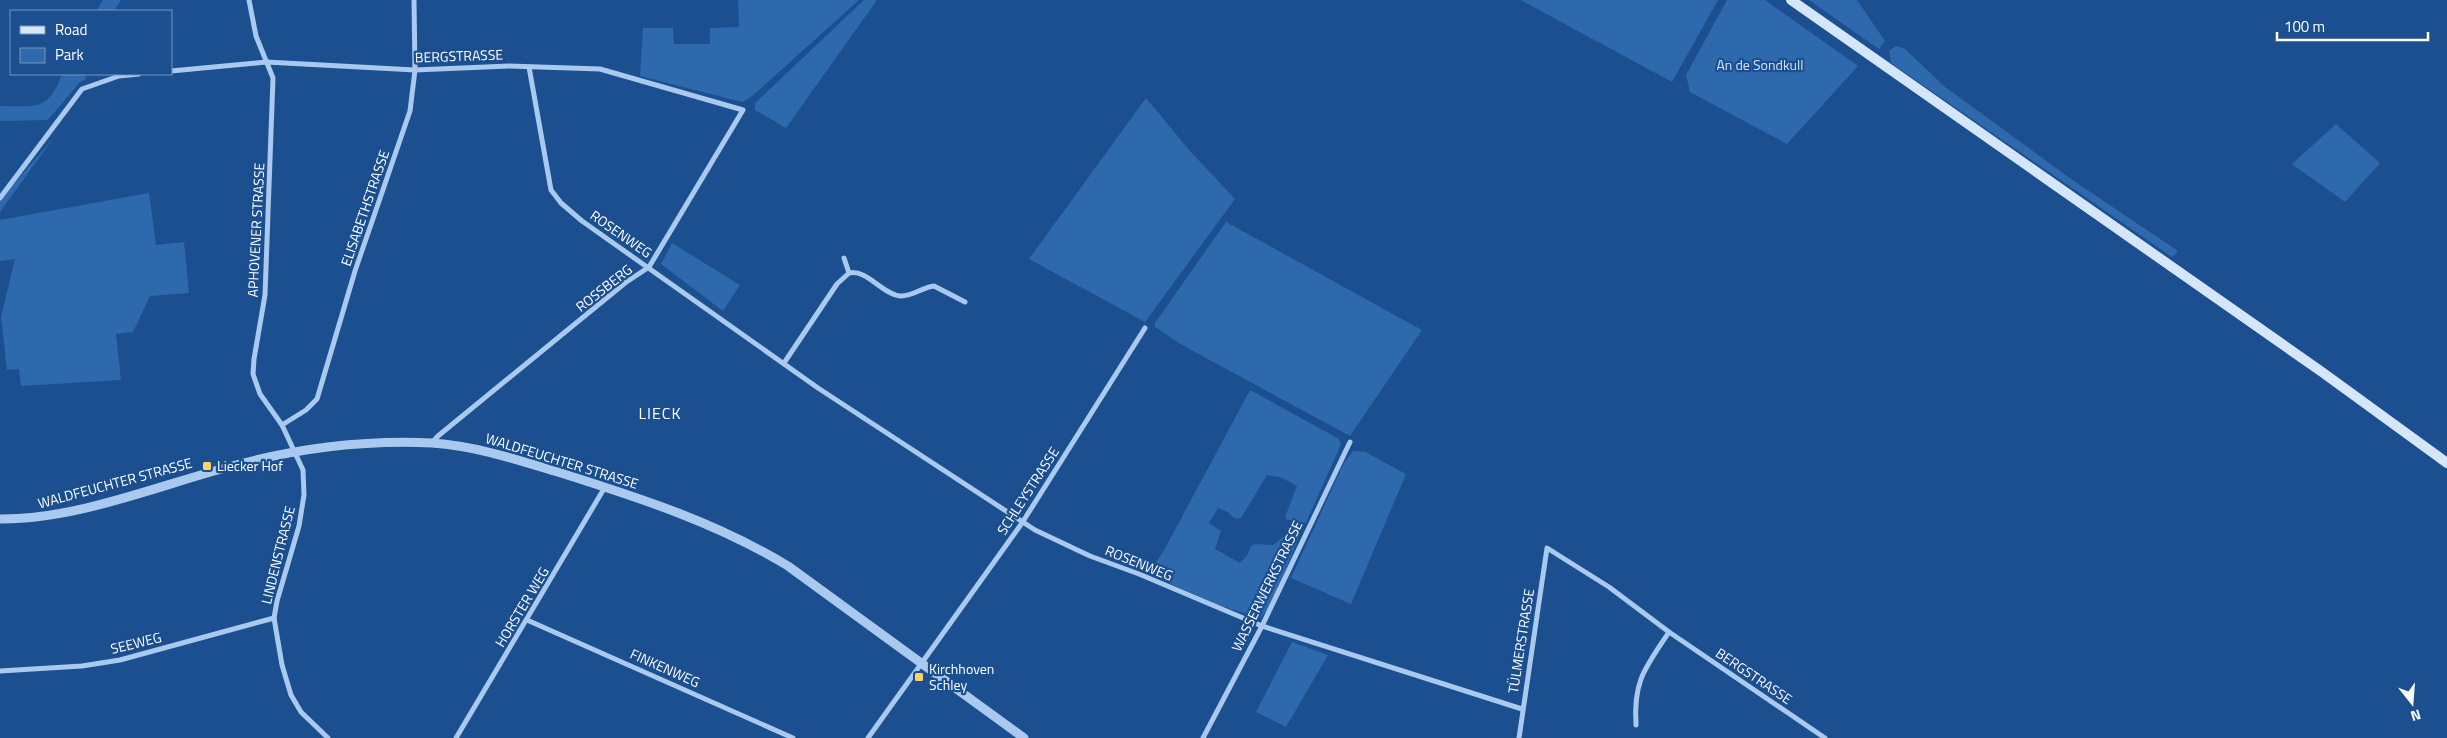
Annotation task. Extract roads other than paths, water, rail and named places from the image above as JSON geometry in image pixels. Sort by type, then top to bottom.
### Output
[{"type":"main road","points":[[1791,0],[2322,372],[2447,463]]},
{"type":"street","name":"APHOVENER STRASSE","points":[[249,0],[256,36],[273,78],[270,218],[265,295],[254,359],[254,374],[260,394],[282,425],[296,453]]},
{"type":"street","name":"ELISABETHSTRASSE","points":[[282,425],[301,413],[317,399],[355,271],[410,111],[414,70],[414,0]]},
{"type":"street","name":"BERGSTRASSE","points":[[172,71],[266,62],[414,70],[529,67],[600,69],[743,110]]},
{"type":"street","name":"ROSENWEG","points":[[529,67],[551,190],[561,203],[582,221],[818,388],[1022,523],[1090,556],[1139,574],[1262,626],[1522,709]]},
{"type":"street","points":[[0,198],[82,89],[119,76],[129,75]]},
{"type":"street","name":"ROSSBERG","points":[[432,443],[438,436],[610,296],[649,267],[743,110]]},
{"type":"street","points":[[844,258],[849,273]]},
{"type":"street","points":[[784,363],[837,284],[849,273],[859,274],[899,296],[934,286],[965,302]]},
{"type":"street","name":"SCHLEYSTRASSE","points":[[868,738],[924,663],[1022,523],[1146,328]]},
{"type":"street","name":"WASSERWERKSTRASSE","points":[[1203,738],[1262,626],[1350,442]]},
{"type":"street","name":"WALDFEUCHTER STRASSE","points":[[0,519],[25,519],[72,510],[241,464],[296,453],[353,446],[432,443],[498,454],[605,487],[689,516],[751,544],[788,566],[924,663],[1024,738]]},
{"type":"street","name":"LINDENSTRASSE","points":[[296,453],[303,470],[304,495],[299,526],[276,602],[274,618],[280,657],[291,695],[301,712],[328,738]]},
{"type":"street","name":"HORSTER WEG","points":[[456,738],[605,487]]},
{"type":"street","name":"BERGSTRASSE","points":[[1547,548],[1609,587],[1669,632],[1825,738]]},
{"type":"street","name":"TÜLMERSTRASSE","points":[[1519,738],[1547,548]]},
{"type":"street","name":"SEEWEG","points":[[0,671],[82,666],[120,660],[274,618]]},
{"type":"street","name":"FINKENWEG","points":[[527,620],[793,738]]},
{"type":"street","points":[[1636,725],[1635,705],[1642,673],[1669,632]]},
{"type":"place","name":"Liecker Hof","points":[[207,466]]},
{"type":"place","name":"Kirchhoven Schley","points":[[919,677]]},
{"type":"district","name":"LIECK","points":[[660,413]]},
{"type":"park label","name":"An de Sondkull","points":[[1760,65]]}]
